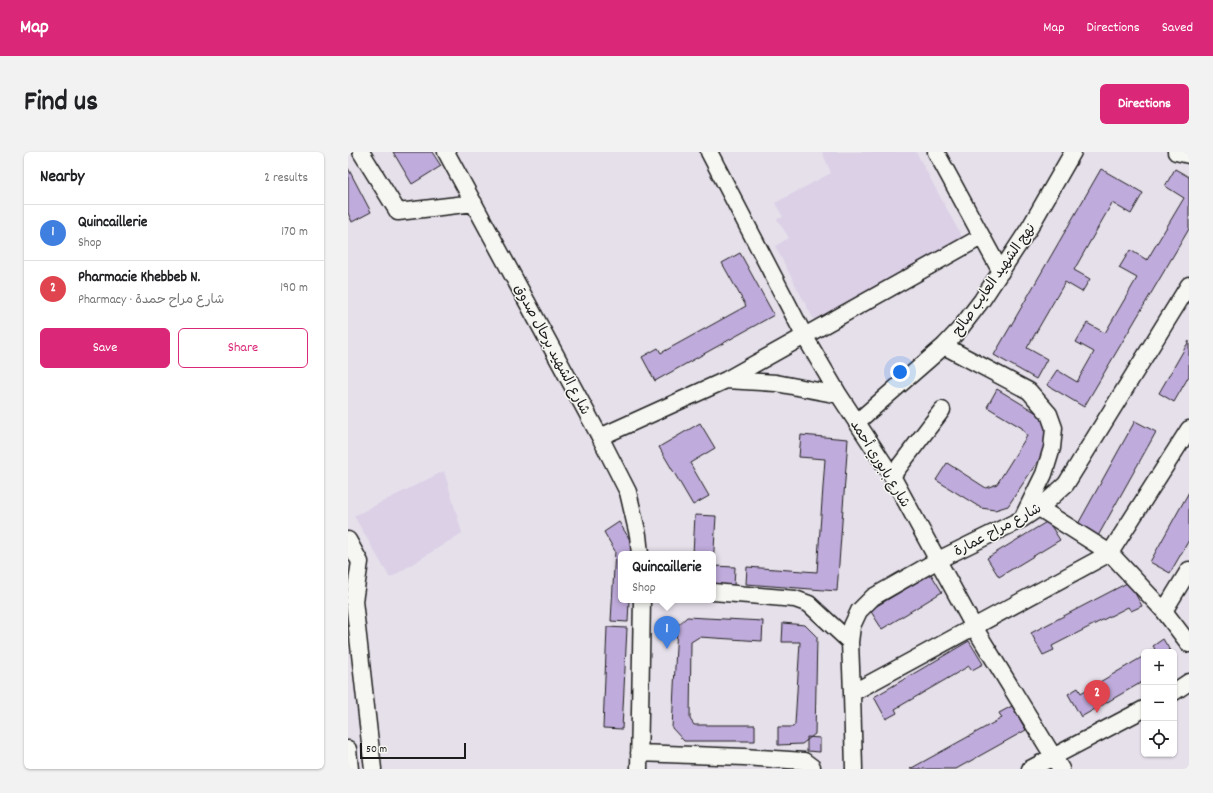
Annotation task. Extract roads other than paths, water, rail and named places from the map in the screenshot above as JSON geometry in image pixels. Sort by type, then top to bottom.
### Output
[{"type":"street","points":[[361,152],[398,212],[474,203]]},
{"type":"street","name":"شارع الشهيد برحال صدوق","points":[[446,152],[600,436],[628,492],[638,536],[640,551]]},
{"type":"street","name":"شارع بابوري أحمد","points":[[709,152],[805,337],[839,395],[892,476],[974,627],[1057,763]]},
{"type":"street","points":[[936,152],[1001,272]]},
{"type":"street","name":"نهج الشهيد العايب صالح","points":[[856,422],[944,346],[982,300],[1030,227],[1073,152]]},
{"type":"street","points":[[1176,152],[1189,155]]},
{"type":"street","points":[[600,436],[726,380],[981,237]]},
{"type":"street","name":"شارع مراح عمارة","points":[[854,769],[850,642],[852,626],[859,611],[873,597],[938,560],[1022,519],[1039,508],[1066,484],[1189,285]]},
{"type":"street","points":[[944,346],[1029,391],[1049,414],[1054,428],[1052,448],[1044,474],[1022,519]]},
{"type":"street","points":[[726,380],[776,383],[839,395]]},
{"type":"street","points":[[892,476],[942,410]]},
{"type":"street","points":[[852,693],[1110,553],[1188,431]]},
{"type":"street","points":[[1039,508],[1110,553],[1164,611],[1189,644]]},
{"type":"street","points":[[348,540],[360,562],[354,601],[374,769]]},
{"type":"street","points":[[1164,611],[1189,570]]},
{"type":"street","points":[[716,592],[795,599],[809,604],[850,642]]},
{"type":"street","points":[[638,769],[642,603]]},
{"type":"street","points":[[1177,690],[1189,682]]},
{"type":"street","points":[[1030,769],[1057,763],[1141,710]]},
{"type":"street","points":[[348,749],[350,769]]},
{"type":"street","points":[[639,753],[804,761],[812,766],[812,769]]},
{"type":"place","name":"Quincaillerie","points":[[667,649]]},
{"type":"place","name":"Pharmacie Khebbeb N.","points":[[1097,713]]}]
